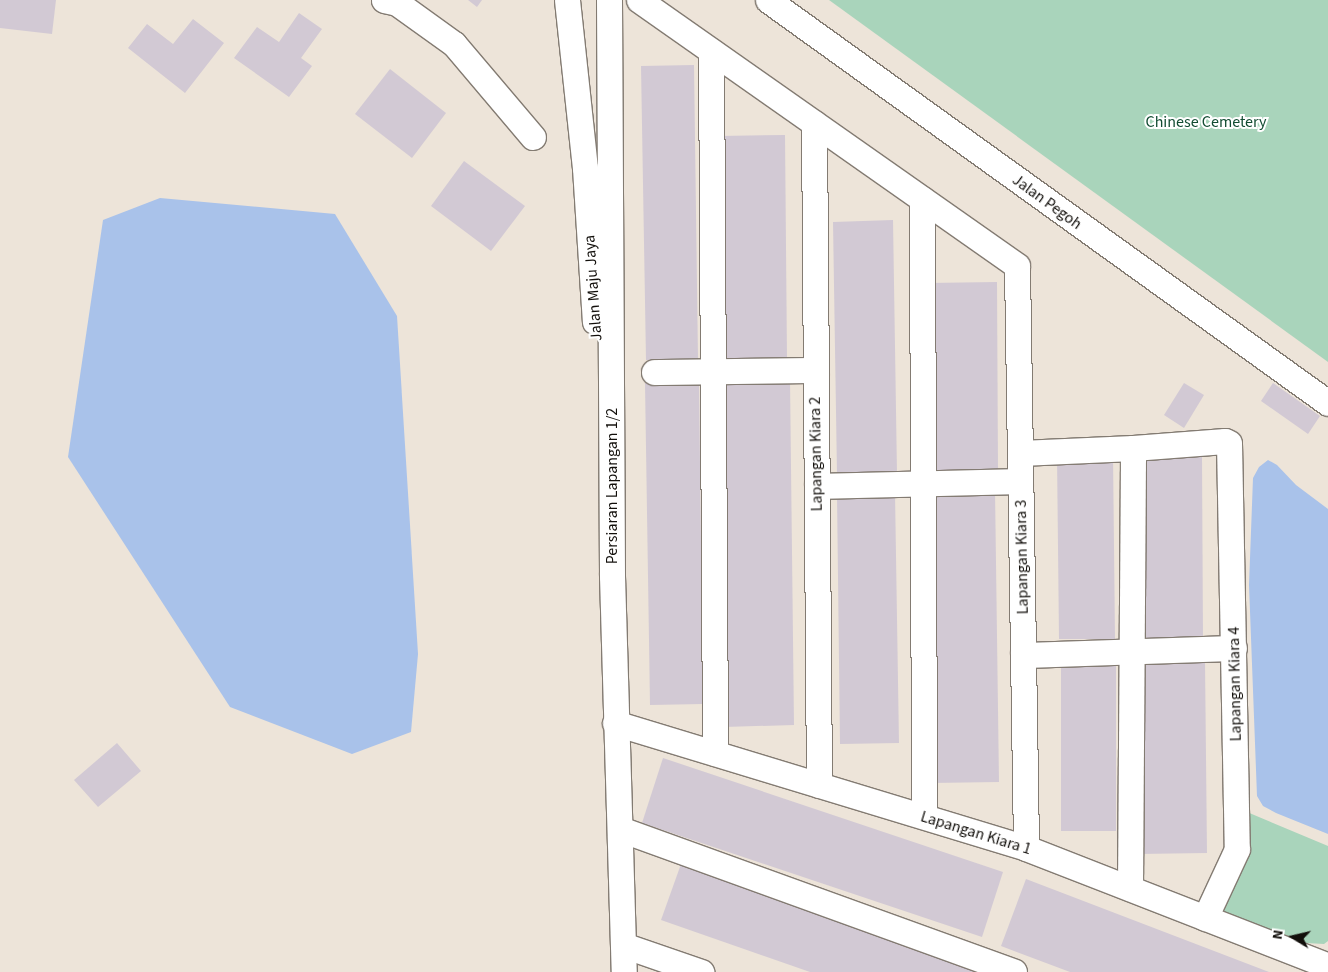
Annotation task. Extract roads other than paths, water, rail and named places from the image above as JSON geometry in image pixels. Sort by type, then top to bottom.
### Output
[{"type":"street","points":[[384,0],[397,3],[454,44],[533,137]]},
{"type":"street","name":"Jalan Maju Jaya","points":[[567,0],[585,168],[612,576]]},
{"type":"street","name":"Persiaran Lapangan 1/2","points":[[609,0],[612,576],[624,972]]},
{"type":"street","points":[[639,0],[922,199],[924,816]]},
{"type":"street","name":"Jalan Pegoh","points":[[768,0],[1328,403]]},
{"type":"street","points":[[712,51],[715,753]]},
{"type":"street","name":"Lapangan Kiara 2","points":[[814,123],[819,785]]},
{"type":"street","name":"Lapangan Kiara 3","points":[[922,199],[1017,266],[1026,848]]},
{"type":"street","points":[[654,372],[816,370]]},
{"type":"street","name":"Lapangan Kiara 4","points":[[1133,448],[1225,441],[1229,443],[1237,850],[1205,918]]},
{"type":"street","points":[[1020,453],[1133,448],[1130,888]]},
{"type":"street","points":[[817,486],[1020,481]]},
{"type":"street","points":[[1023,655],[1234,648]]},
{"type":"street","name":"Lapangan Kiara 1","points":[[615,723],[1026,848],[1328,966]]},
{"type":"street","points":[[620,829],[1000,970]]},
{"type":"street","points":[[623,945],[700,972]]},
{"type":"water","points":[[160,198],[335,214],[397,316],[418,654],[411,732],[352,754],[230,707],[68,457],[103,220]]},
{"type":"water","points":[[1268,460],[1277,465],[1296,485],[1328,509],[1328,834],[1276,813],[1263,806],[1257,796],[1249,585],[1253,478],[1259,467]]},
{"type":"park label","name":"Chinese Cemetery","points":[[1206,122]]}]
